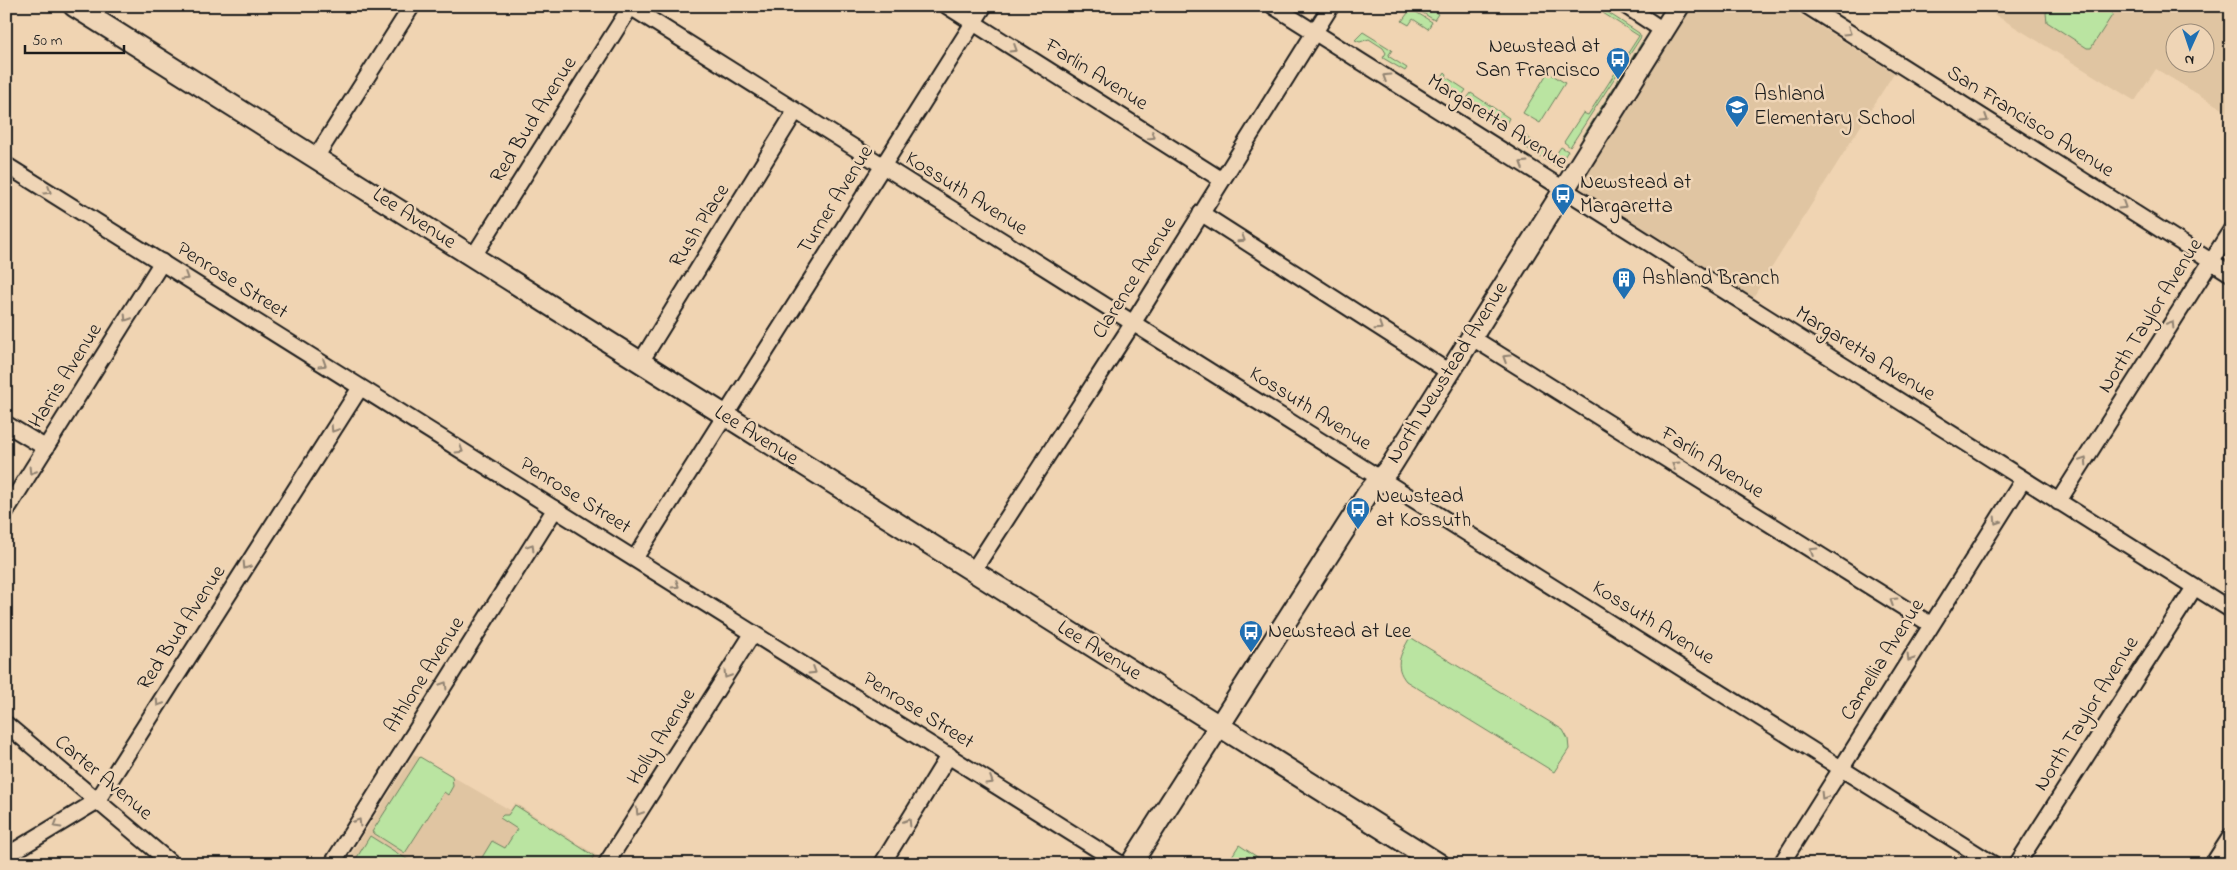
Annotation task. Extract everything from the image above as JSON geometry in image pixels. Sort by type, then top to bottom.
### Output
[{"type":"street","name":"Lee Avenue","points":[[74,6],[316,157],[724,417],[1440,864]]},
{"type":"street","points":[[316,157],[412,6]]},
{"type":"street","name":"Farlin Avenue","points":[[947,6],[1222,180]]},
{"type":"street","name":"Turner Avenue","points":[[724,417],[984,6]]},
{"type":"street","name":"Margaretta Avenue","points":[[1273,6],[2231,610]]},
{"type":"street","name":"Clarence Avenue","points":[[973,571],[1132,323],[1331,6]]},
{"type":"street","points":[[1626,6],[1664,31]]},
{"type":"street","name":"North Newstead Avenue","points":[[1132,864],[1368,493],[1381,478],[1472,337],[1680,6]]},
{"type":"street","name":"San Francisco Avenue","points":[[1807,6],[2231,274]]},
{"type":"street","name":"Kossuth Avenue","points":[[630,7],[1994,864]]},
{"type":"street","name":"Red Bud Avenue","points":[[474,257],[630,7]]},
{"type":"street","name":"Rush Place","points":[[640,363],[795,112]]},
{"type":"street","name":"Penrose Street","points":[[6,165],[1121,864]]},
{"type":"street","points":[[1201,213],[1449,372]]},
{"type":"street","name":"North Taylor Avenue","points":[[2058,502],[2231,230]]},
{"type":"street","name":"Harris Avenue","points":[[6,511],[162,262]]},
{"type":"street","name":"Farlin Avenue","points":[[1472,337],[1930,624]]},
{"type":"street","name":"Red Bud Avenue","points":[[6,856],[97,801],[360,388]]},
{"type":"street","points":[[635,558],[724,417]]},
{"type":"street","points":[[6,424],[46,448]]},
{"type":"street","name":"Camellia Avenue","points":[[1781,864],[1930,624],[2023,480]]},
{"type":"street","name":"Athlone Avenue","points":[[332,864],[555,509]]},
{"type":"street","name":"North Taylor Avenue","points":[[2017,864],[2194,588]]},
{"type":"street","name":"Holly Avenue","points":[[606,864],[753,634]]},
{"type":"street","name":"Carter Avenue","points":[[6,724],[172,864]]},
{"type":"street","points":[[882,864],[949,755]]},
{"type":"street","points":[[2213,864],[2231,836]]},
{"type":"shaded area","name":"Ashland Elementary School","points":[[1690,6],[1787,6],[1894,73],[1752,299],[1581,188],[1581,182]]},
{"type":"shaded area","points":[[1981,6],[2231,6],[2231,114],[2156,69],[2135,101]]},
{"type":"shaded area","points":[[414,754],[510,810],[515,803],[599,857],[595,864],[345,864]]},
{"type":"green space","points":[[1412,6],[1426,6],[1438,14],[1434,20]]},
{"type":"green space","points":[[1592,6],[1598,6],[1639,33],[1641,37],[1570,147],[1564,142],[1583,113],[1588,115],[1639,36]]},
{"type":"green space","points":[[2051,6],[2101,6],[2113,14],[2091,48],[2087,48],[2047,22],[2046,13]]},
{"type":"green space","points":[[1411,9],[1432,22],[1428,29],[1413,19],[1409,25],[1402,21]]},
{"type":"green space","points":[[1363,32],[1392,50],[1388,56],[1407,68],[1405,71],[1383,58],[1386,53],[1383,48],[1369,39],[1360,42],[1355,40]]},
{"type":"green space","points":[[1642,42],[1644,42],[1583,139],[1582,138]]},
{"type":"green space","points":[[1445,72],[1447,74],[1446,77],[1466,90],[1458,101],[1436,87]]},
{"type":"green space","points":[[1548,72],[1565,83],[1540,123],[1523,113]]},
{"type":"green space","points":[[1471,93],[1509,118],[1503,130],[1463,104]]},
{"type":"green space","points":[[1523,134],[1554,157],[1561,147],[1568,151],[1559,165],[1553,165],[1518,142]]},
{"type":"green space","points":[[1410,637],[1563,730],[1568,739],[1569,749],[1554,772],[1406,681],[1399,665],[1401,654]]},
{"type":"green space","points":[[420,757],[452,776],[453,786],[448,795],[444,792],[405,853],[372,832]]},
{"type":"green space","points":[[515,805],[594,856],[589,864],[478,864],[492,841],[505,848],[517,829],[500,818],[503,815],[508,815]]},
{"type":"green space","points":[[370,836],[413,863],[353,864]]},
{"type":"green space","points":[[1239,845],[1268,864],[1227,864]]},
{"type":"place","name":"Newstead at San Francisco","points":[[1618,80]]},
{"type":"place","name":"Ashland Elementary School","points":[[1737,128]]},
{"type":"place","name":"Newstead at Margaretta","points":[[1563,216]]},
{"type":"place","name":"Ashland Branch","points":[[1624,300]]},
{"type":"place","name":"Newstead at Kossuth","points":[[1358,530]]},
{"type":"place","name":"Newstead at Lee","points":[[1251,653]]}]
